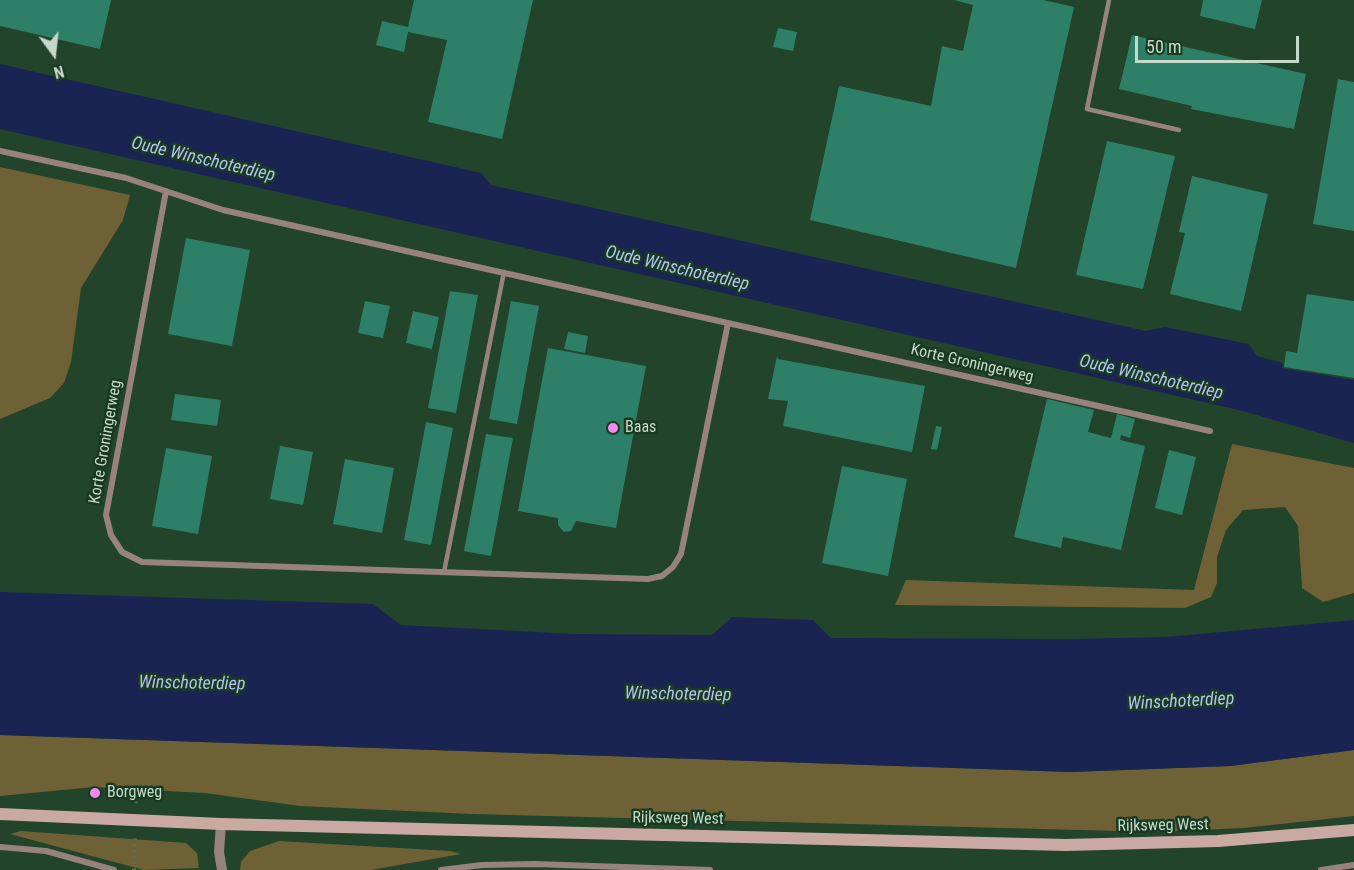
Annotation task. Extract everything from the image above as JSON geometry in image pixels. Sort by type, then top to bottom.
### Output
[{"type":"main road","name":"Rijksweg West","points":[[0,814],[221,824],[1066,845],[1218,841],[1354,830]]},
{"type":"street","name":"Korte Groningerweg","points":[[0,151],[126,178],[223,210],[1210,431]]},
{"type":"street","name":"Korte Groningerweg","points":[[166,191],[106,514],[111,536],[122,552],[142,562],[648,579],[662,576],[673,567],[681,554],[728,323]]},
{"type":"street","points":[[221,824],[219,852],[222,870]]},
{"type":"street","points":[[0,847],[46,851],[114,870]]},
{"type":"street","points":[[441,870],[482,865],[524,864],[710,870]]},
{"type":"street","points":[[1321,870],[1354,866]]},
{"type":"lane","points":[[1109,0],[1087,109],[1179,130]]},
{"type":"lane","points":[[444,572],[504,272]]},
{"type":"shaded area","points":[[0,167],[130,195],[123,220],[81,288],[71,362],[64,383],[50,398],[0,419]]},
{"type":"shaded area","points":[[1232,444],[1354,468],[1354,593],[1323,602],[1302,588],[1298,526],[1285,507],[1243,510],[1226,530],[1217,557],[1217,583],[1211,597],[1185,608],[895,605],[906,580],[1194,590]]},
{"type":"shaded area","points":[[0,735],[1071,772],[1230,766],[1354,750],[1354,816],[1244,828],[1156,832],[472,814],[300,806],[205,793],[94,787],[0,796]]},
{"type":"shaded area","points":[[21,831],[186,843],[197,853],[199,868],[144,870],[10,834]]},
{"type":"shaded area","points":[[279,841],[450,851],[461,854],[371,870],[240,870],[241,862],[250,851]]},
{"type":"water","name":"Oude Winschoterdiep","points":[[0,64],[481,173],[491,185],[1146,331],[1165,327],[1249,344],[1257,356],[1283,363],[1282,368],[1354,380],[1354,443],[1239,410],[0,129]]},
{"type":"water","name":"Winschoterdiep","points":[[0,592],[373,604],[401,625],[575,634],[712,635],[732,617],[813,620],[831,638],[1166,637],[1354,620],[1354,750],[1230,766],[1071,772],[0,735]]},
{"type":"building","points":[[0,0],[111,0],[100,49],[0,26]]},
{"type":"building","points":[[414,0],[533,0],[502,139],[428,122],[447,40],[408,32],[404,52],[376,45],[382,21],[408,27]]},
{"type":"building","points":[[954,0],[1043,0],[1074,7],[1016,268],[810,220],[839,86],[931,106],[942,46],[963,51],[973,5]]},
{"type":"building","points":[[1203,0],[1262,0],[1255,29],[1200,16]]},
{"type":"building","points":[[778,28],[797,32],[793,51],[773,47]]},
{"type":"building","points":[[1132,35],[1306,74],[1294,129],[1191,109],[1192,106],[1119,89]]},
{"type":"building","points":[[1338,79],[1354,82],[1354,231],[1313,224]]},
{"type":"building","points":[[1107,141],[1175,156],[1143,289],[1076,275]]},
{"type":"building","points":[[1192,176],[1268,194],[1241,311],[1170,294],[1185,233],[1179,232]]},
{"type":"building","points":[[186,238],[250,250],[232,346],[168,334]]},
{"type":"building","points":[[450,291],[478,295],[456,413],[428,408]]},
{"type":"building","points":[[1307,294],[1354,301],[1354,378],[1284,367],[1286,351],[1297,353]]},
{"type":"building","points":[[365,301],[390,306],[383,338],[358,333]]},
{"type":"building","points":[[511,301],[539,306],[517,424],[489,419]]},
{"type":"building","points":[[413,311],[439,317],[432,349],[406,343]]},
{"type":"building","points":[[568,332],[588,336],[585,353],[564,349]]},
{"type":"building","points":[[548,348],[646,366],[616,528],[576,521],[571,531],[564,532],[558,525],[558,518],[518,511]]},
{"type":"building","points":[[777,356],[778,359],[925,386],[912,452],[783,426],[788,401],[768,399]]},
{"type":"building","points":[[175,394],[221,400],[217,426],[171,420]]},
{"type":"building","points":[[1047,399],[1094,410],[1088,432],[1111,438],[1117,414],[1135,419],[1130,438],[1121,435],[1120,440],[1145,446],[1121,550],[1063,537],[1061,548],[1014,537]]},
{"type":"building","points":[[426,422],[453,428],[431,545],[404,540]]},
{"type":"building","points":[[936,426],[942,427],[937,450],[931,449]]},
{"type":"building","points":[[486,434],[513,438],[491,556],[464,551]]},
{"type":"building","points":[[280,446],[313,452],[303,505],[270,499]]},
{"type":"building","points":[[166,448],[212,456],[198,534],[152,526]]},
{"type":"building","points":[[1169,450],[1196,457],[1182,515],[1155,508]]},
{"type":"building","points":[[345,459],[394,468],[382,533],[333,524]]},
{"type":"building","points":[[842,466],[907,479],[888,576],[822,563]]},
{"type":"place","name":"Baas","points":[[613,428]]},
{"type":"place","name":"Borgweg","points":[[95,793]]}]
